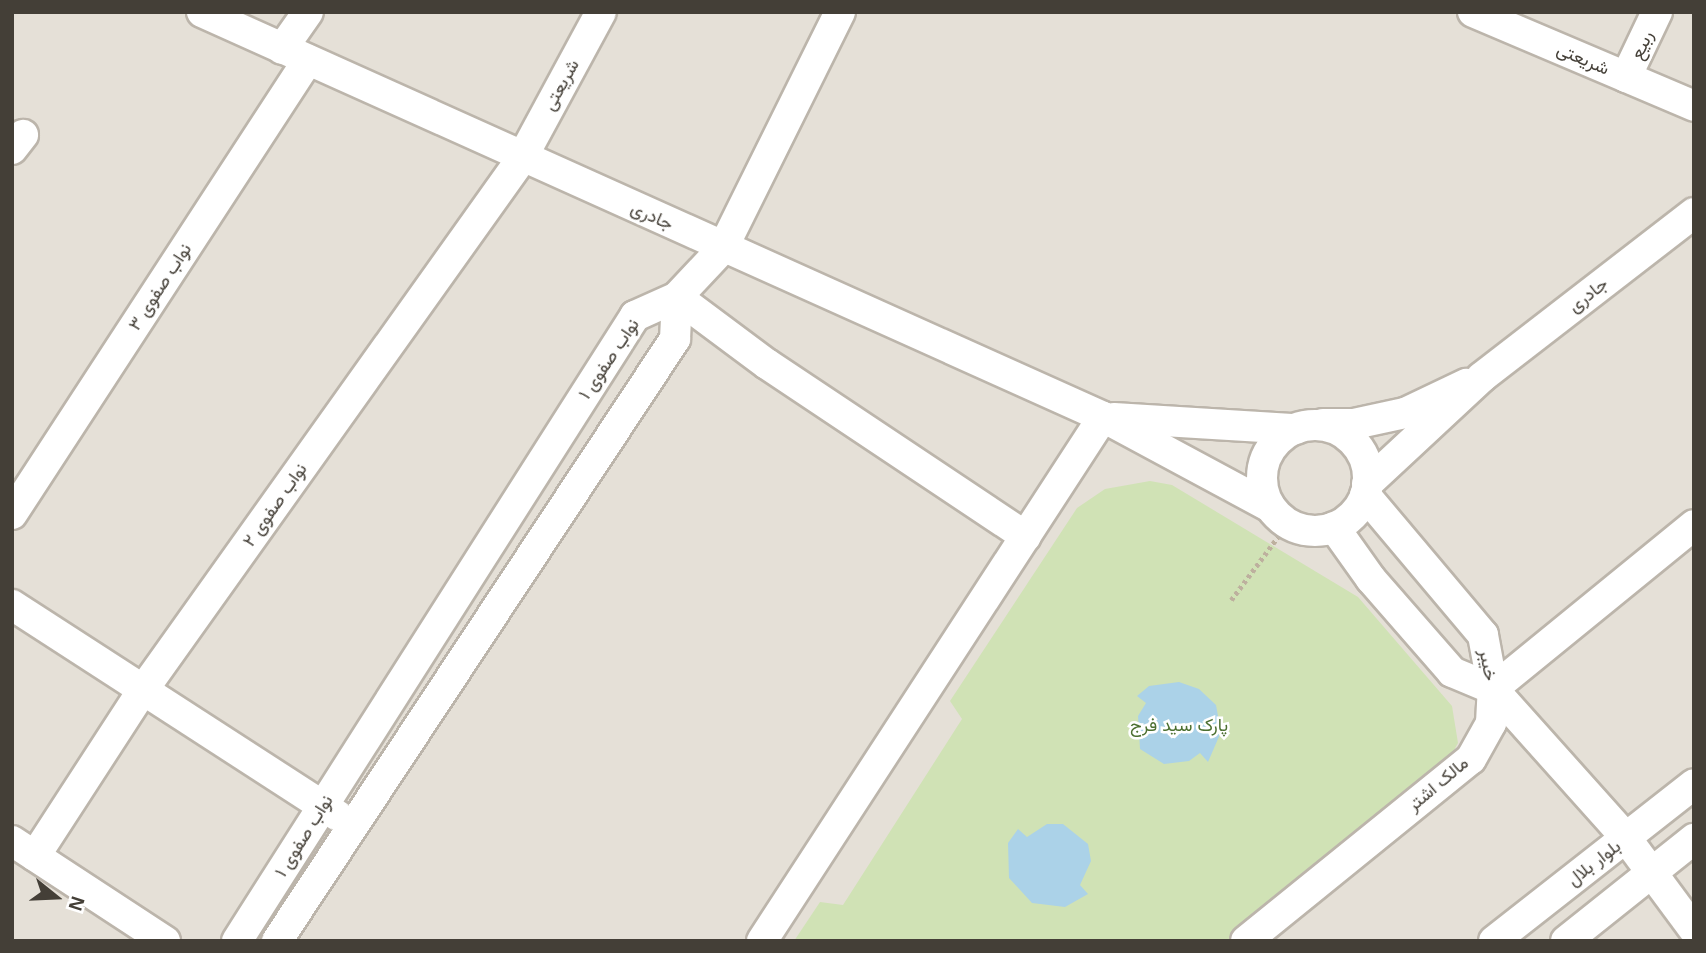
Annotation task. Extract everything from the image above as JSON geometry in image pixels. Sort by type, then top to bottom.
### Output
[{"type":"street","name":"جادری","points":[[202,12],[1103,417],[1279,516]]},
{"type":"street","name":"نواب صفوی ۳","points":[[12,514],[295,55],[308,12]]},
{"type":"street","name":"شریعتی","points":[[522,158],[601,12]]},
{"type":"street","points":[[840,12],[723,248],[677,297],[767,364],[1026,537]]},
{"type":"street","name":"شریعتی","points":[[1473,12],[1694,106]]},
{"type":"street","name":"ربیع","points":[[1626,77],[1657,12]]},
{"type":"street","name":"نواب صفوی ۲","points":[[23,848],[143,690],[522,158]]},
{"type":"street","name":"جادری","points":[[1482,377],[1694,213]]},
{"type":"street","name":"نواب صفوی ۱","points":[[237,941],[635,316],[677,297],[675,339],[277,941]]},
{"type":"street","points":[[762,941],[1103,417],[1308,427],[1343,432],[1360,450],[1368,470],[1366,489],[1353,516],[1334,527],[1310,533],[1279,516],[1262,486],[1265,462],[1277,440],[1308,427],[1354,424],[1405,413],[1482,377]]},
{"type":"street","points":[[1366,489],[1482,377]]},
{"type":"street","name":"خیبر","points":[[1366,489],[1483,635],[1493,689]]},
{"type":"street","points":[[1694,526],[1493,689],[1626,838],[1694,930]]},
{"type":"street","name":"خیبر","points":[[1334,527],[1371,579],[1452,671],[1493,689]]},
{"type":"street","points":[[12,605],[353,826]]},
{"type":"street","name":"مالک اشتر","points":[[1246,941],[1471,759],[1491,723],[1493,689]]},
{"type":"street","name":"بلوار بلال","points":[[1494,941],[1694,784]]},
{"type":"street","points":[[1566,941],[1694,839]]},
{"type":"street","points":[[23,848],[165,941]]},
{"type":"path","points":[[1231,600],[1279,516]]},
{"type":"shaded area","points":[[12,12],[1694,12],[1694,941],[12,941]]},
{"type":"green space","name":"پارک سید فرج","points":[[1150,481],[1172,485],[1358,597],[1452,706],[1458,743],[1441,774],[1234,941],[794,941],[820,902],[843,905],[962,719],[950,701],[1077,508],[1105,489]]},
{"type":"water","points":[[1179,682],[1199,689],[1216,705],[1221,732],[1208,762],[1200,753],[1189,761],[1164,764],[1140,749],[1138,716],[1146,703],[1137,696],[1149,686]]},
{"type":"water","points":[[1047,824],[1063,824],[1088,844],[1091,861],[1080,885],[1088,894],[1065,907],[1032,903],[1009,878],[1008,843],[1018,829],[1027,837]]}]
